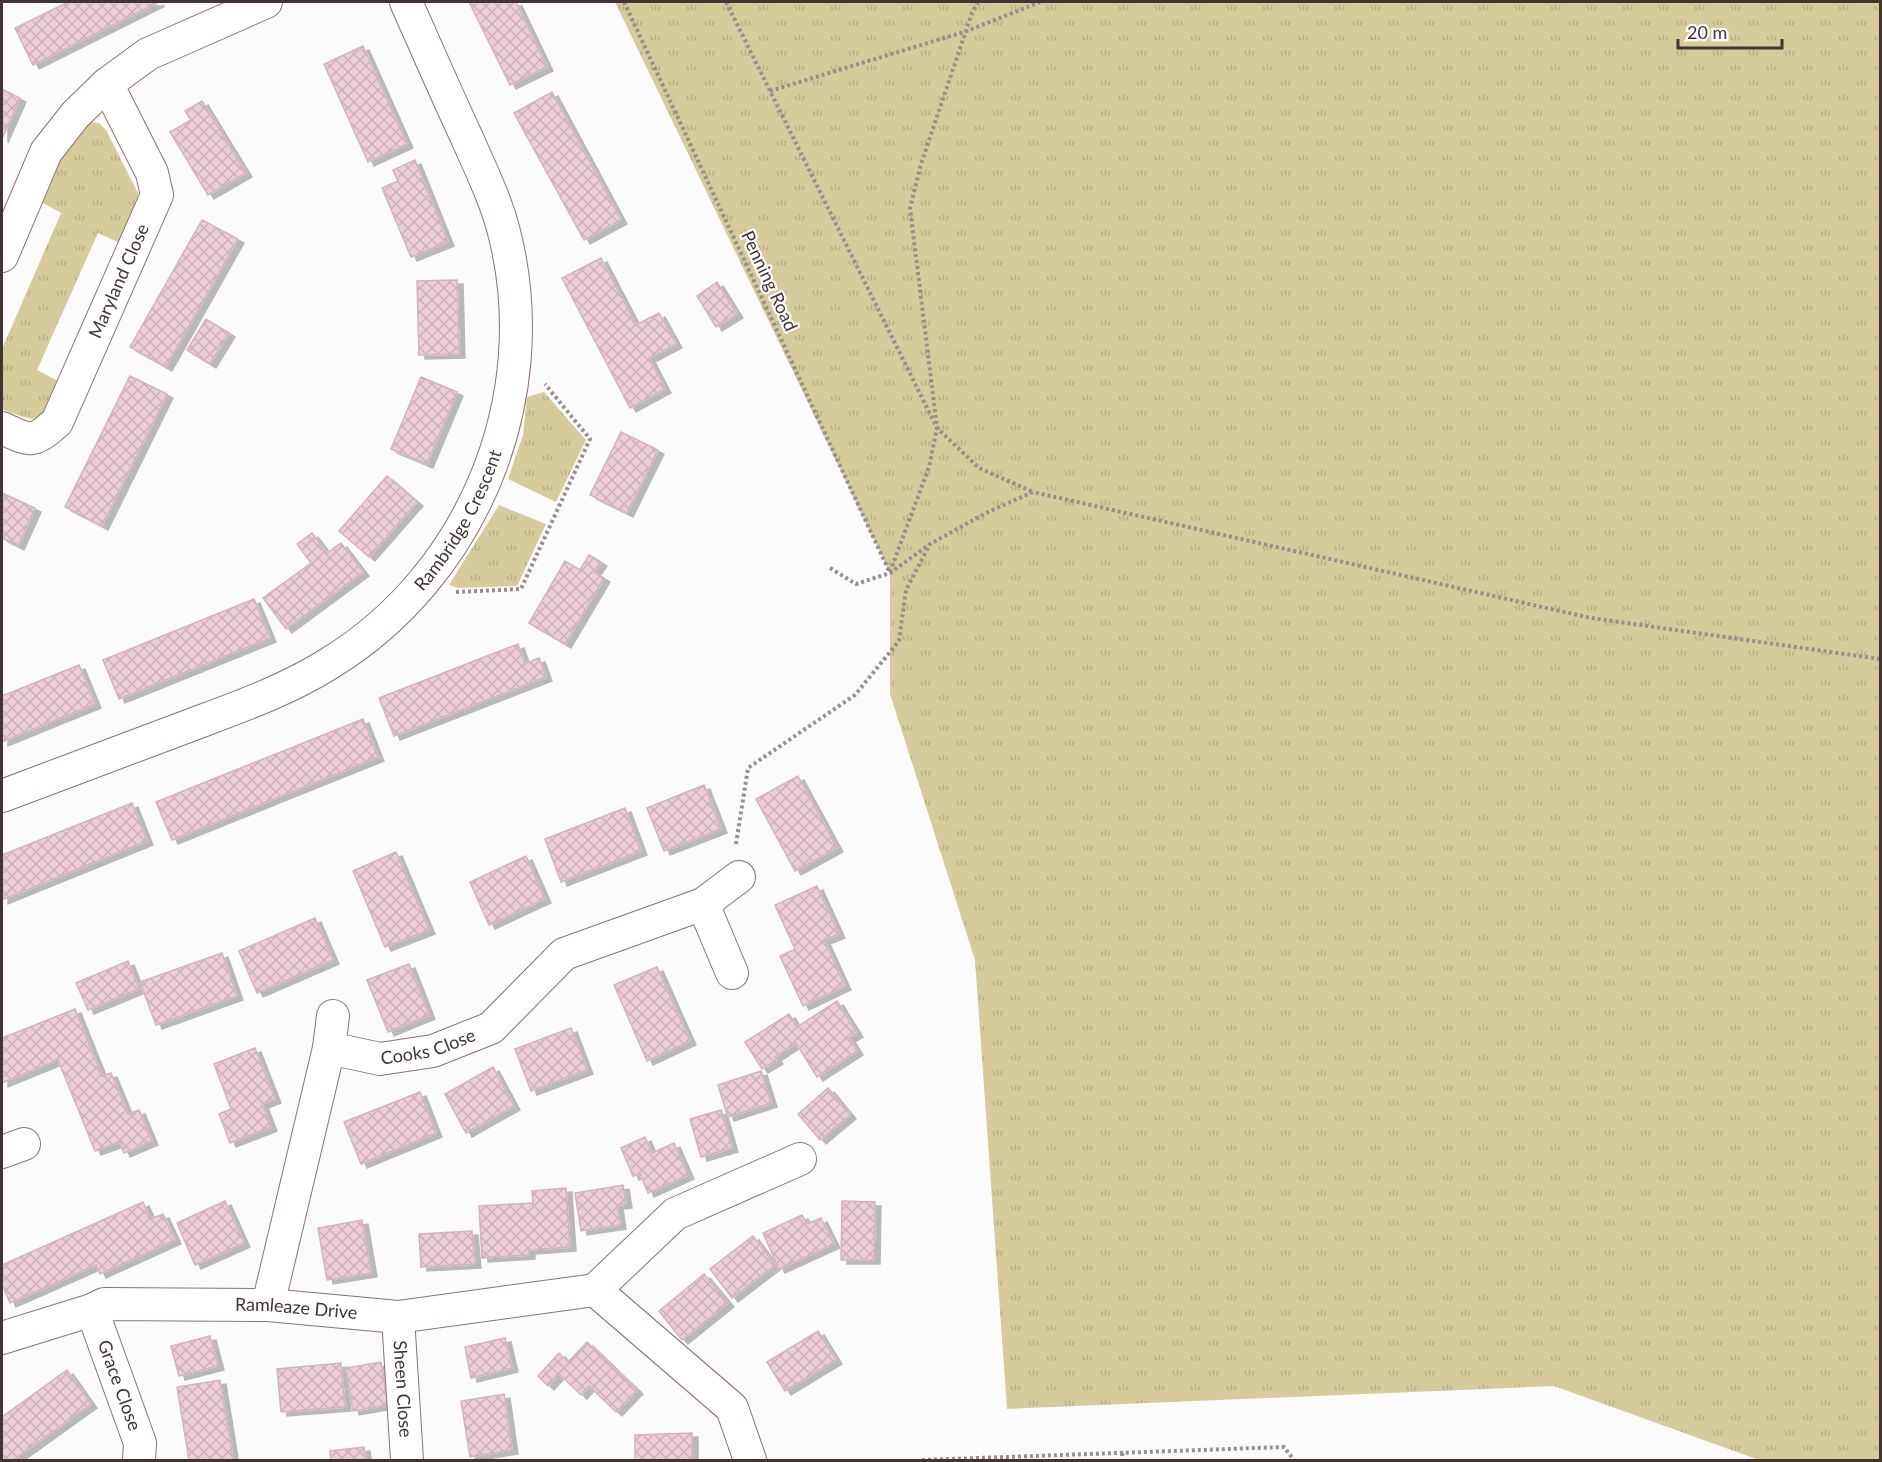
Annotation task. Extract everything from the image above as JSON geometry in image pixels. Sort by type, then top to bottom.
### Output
[{"type":"street","points":[[2,256],[46,152],[75,115],[107,84],[148,54],[266,2]]},
{"type":"street","name":"Rambridge Crescent","points":[[2,796],[266,697],[330,663],[383,625],[426,581],[463,526],[495,457],[506,420],[515,348],[515,291],[505,235],[490,191],[406,2]]},
{"type":"street","name":"Maryland Close","points":[[2,428],[27,439],[41,436],[57,422],[157,195],[152,173],[107,84]]},
{"type":"street","name":"Cooks Close","points":[[329,1048],[380,1059],[433,1051],[491,1028],[564,954],[703,904],[735,880]]},
{"type":"street","points":[[703,904],[732,973]]},
{"type":"street","points":[[268,1305],[329,1048],[333,1016]]},
{"type":"street","points":[[750,1461],[732,1408],[595,1290],[675,1214],[800,1159]]},
{"type":"street","name":"Ramleaze Drive","points":[[2,1338],[92,1310],[104,1304],[268,1305],[398,1317],[595,1290]]},
{"type":"street","name":"Grace Close","points":[[92,1310],[140,1443],[139,1461]]},
{"type":"street","name":"Sheen Close","points":[[398,1317],[407,1461]]},
{"type":"path","name":"Penning Road","points":[[624,2],[890,573]]},
{"type":"path","points":[[726,2],[937,428],[979,468],[1033,492],[1592,618],[1881,659]]},
{"type":"path","points":[[890,573],[929,467],[937,428],[910,208],[921,164],[978,2]]},
{"type":"path","points":[[770,92],[967,31],[1040,2]]},
{"type":"path","points":[[426,581],[456,592],[521,590],[590,439],[544,384]]},
{"type":"path","points":[[830,568],[856,584],[890,573],[930,544],[988,512],[1033,492]]},
{"type":"path","points":[[735,880],[748,768],[855,695],[899,641],[906,590],[930,544]]},
{"type":"path","points":[[922,1461],[1284,1446],[1294,1461]]},
{"type":"path","points":[[1122,1454],[1123,1461]]},
{"type":"green space","points":[[615,2],[1880,2],[1880,1460],[1759,1460],[1554,1386],[1007,1409],[975,960],[890,694],[890,573]]},
{"type":"green space","points":[[92,122],[99,123],[106,130],[138,193],[138,205],[122,244],[98,233],[37,370],[62,383],[46,413],[34,419],[26,418],[2,409],[2,349],[61,213],[39,201],[68,147],[75,137]]},
{"type":"green space","points":[[544,392],[586,440],[556,502],[508,479],[523,435],[527,397]]},
{"type":"green space","points":[[499,505],[546,524],[517,586],[458,588],[449,585]]},
{"type":"building","points":[[68,2],[159,2],[33,65],[15,28]]},
{"type":"building","points":[[469,2],[516,2],[547,67],[510,85]]},
{"type":"building","points":[[363,46],[407,144],[368,162],[324,64]]},
{"type":"building","points":[[2,89],[20,98],[2,139]]},
{"type":"building","points":[[552,92],[621,220],[584,240],[514,113]]},
{"type":"building","points":[[202,101],[246,173],[208,195],[170,132],[191,120],[185,111]]},
{"type":"building","points":[[415,160],[448,242],[411,257],[382,188],[398,181],[393,170]]},
{"type":"building","points":[[202,220],[238,239],[166,367],[130,347]]},
{"type":"building","points":[[601,258],[636,325],[659,313],[676,344],[649,358],[665,389],[630,408],[562,278]]},
{"type":"building","points":[[457,280],[459,354],[419,355],[417,281]]},
{"type":"building","points":[[717,282],[737,314],[716,327],[697,296]]},
{"type":"building","points":[[206,319],[229,333],[210,364],[187,350]]},
{"type":"building","points":[[130,376],[167,394],[102,526],[65,507]]},
{"type":"building","points":[[421,377],[457,392],[427,464],[391,449]]},
{"type":"building","points":[[621,432],[658,450],[627,513],[590,495]]},
{"type":"building","points":[[387,476],[417,502],[369,557],[339,531]]},
{"type":"building","points":[[2,493],[35,508],[18,546],[2,538]]},
{"type":"building","points":[[312,533],[327,553],[341,543],[363,572],[286,629],[263,598],[311,563],[297,544]]},
{"type":"building","points":[[589,555],[601,562],[594,572],[604,578],[565,644],[529,623],[565,561],[580,570]]},
{"type":"building","points":[[254,599],[270,638],[119,699],[103,660]]},
{"type":"building","points":[[518,644],[525,664],[539,658],[546,677],[394,736],[379,698]]},
{"type":"building","points":[[79,665],[95,704],[2,742],[2,696]]},
{"type":"building","points":[[363,719],[378,757],[172,840],[156,802]]},
{"type":"building","points":[[798,776],[837,848],[795,871],[756,799]]},
{"type":"building","points":[[704,785],[721,829],[664,851],[647,808]]},
{"type":"building","points":[[132,803],[147,841],[2,900],[2,855]]},
{"type":"building","points":[[625,808],[641,851],[561,882],[545,839]]},
{"type":"building","points":[[396,852],[429,930],[385,947],[353,871]]},
{"type":"building","points":[[526,856],[545,899],[489,925],[470,882]]},
{"type":"building","points":[[817,886],[839,934],[824,940],[845,986],[803,1006],[780,956],[795,949],[775,905]]},
{"type":"building","points":[[315,918],[333,960],[257,993],[239,951]]},
{"type":"building","points":[[222,953],[237,996],[156,1025],[140,982]]},
{"type":"building","points":[[128,961],[139,989],[88,1010],[76,983]]},
{"type":"building","points":[[409,964],[429,1015],[388,1032],[367,980]]},
{"type":"building","points":[[657,967],[690,1041],[647,1061],[614,985]]},
{"type":"building","points":[[837,1001],[857,1033],[849,1038],[857,1051],[817,1077],[796,1043],[775,1057],[777,1060],[762,1069],[745,1042],[789,1014],[797,1027]]},
{"type":"building","points":[[75,1009],[102,1076],[111,1073],[128,1114],[139,1110],[152,1141],[124,1153],[120,1142],[95,1151],[58,1060],[2,1083],[2,1038]]},
{"type":"building","points":[[571,1028],[587,1070],[531,1091],[515,1049]]},
{"type":"building","points":[[255,1048],[275,1099],[262,1104],[271,1127],[230,1143],[219,1114],[231,1109],[214,1064]]},
{"type":"building","points":[[493,1067],[514,1106],[466,1133],[445,1094]]},
{"type":"building","points":[[761,1071],[771,1103],[728,1117],[718,1085]]},
{"type":"building","points":[[828,1088],[850,1115],[820,1140],[798,1114]]},
{"type":"building","points":[[420,1092],[436,1133],[361,1164],[344,1122]]},
{"type":"building","points":[[721,1110],[732,1148],[701,1157],[690,1119]]},
{"type":"building","points":[[645,1137],[652,1153],[674,1143],[688,1175],[648,1193],[640,1174],[633,1176],[621,1148]]},
{"type":"building","points":[[623,1185],[626,1204],[617,1205],[620,1225],[581,1231],[575,1193]]},
{"type":"building","points":[[566,1188],[570,1247],[529,1250],[529,1255],[482,1258],[479,1206],[533,1203],[532,1191]]},
{"type":"building","points":[[225,1201],[244,1243],[195,1265],[177,1223]]},
{"type":"building","points":[[842,1201],[875,1202],[874,1260],[841,1260]]},
{"type":"building","points":[[143,1202],[151,1219],[163,1214],[175,1240],[100,1274],[96,1265],[10,1303],[2,1284],[2,1265]]},
{"type":"building","points":[[802,1215],[807,1224],[821,1218],[834,1244],[779,1269],[763,1233]]},
{"type":"building","points":[[362,1220],[371,1273],[327,1280],[318,1228]]},
{"type":"building","points":[[472,1231],[475,1264],[421,1267],[419,1234]]},
{"type":"building","points":[[753,1236],[775,1265],[732,1298],[710,1269]]},
{"type":"building","points":[[704,1274],[728,1303],[682,1340],[659,1311]]},
{"type":"building","points":[[818,1331],[836,1360],[785,1391],[767,1362]]},
{"type":"building","points":[[210,1336],[218,1366],[179,1376],[171,1346]]},
{"type":"building","points":[[505,1338],[512,1368],[471,1378],[465,1347]]},
{"type":"building","points":[[587,1342],[637,1390],[616,1412],[589,1386],[581,1395],[559,1374],[548,1386],[538,1376],[559,1353],[568,1362]]},
{"type":"building","points":[[381,1362],[388,1405],[353,1411],[346,1368]]},
{"type":"building","points":[[341,1363],[345,1407],[281,1412],[277,1369]]},
{"type":"building","points":[[67,1370],[91,1404],[13,1460],[2,1460],[2,1417]]},
{"type":"building","points":[[220,1380],[233,1460],[189,1460],[177,1387]]},
{"type":"building","points":[[504,1394],[512,1450],[470,1457],[461,1401]]},
{"type":"building","points":[[692,1433],[692,1460],[635,1460],[635,1435]]},
{"type":"building","points":[[364,1447],[366,1460],[331,1460],[330,1451]]}]
